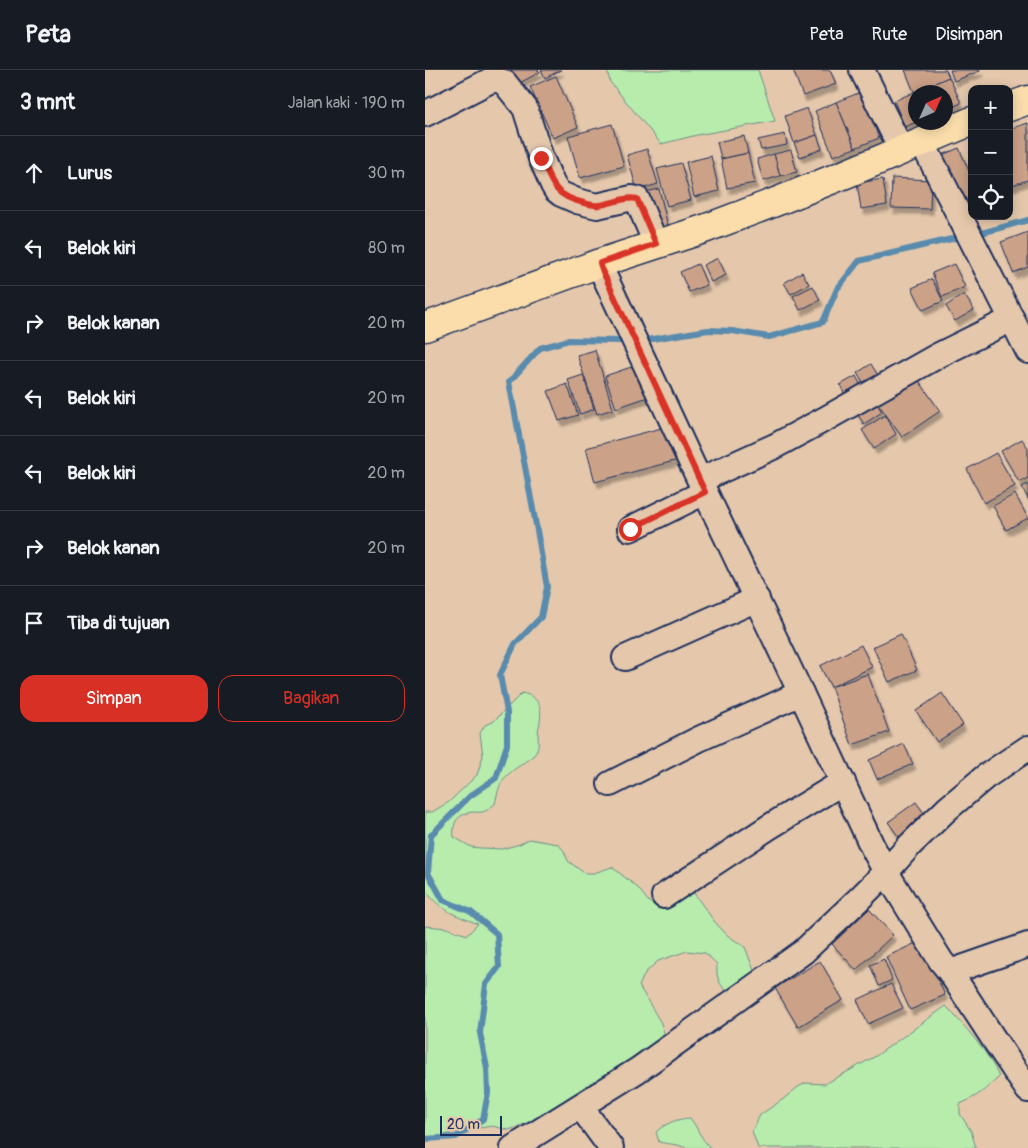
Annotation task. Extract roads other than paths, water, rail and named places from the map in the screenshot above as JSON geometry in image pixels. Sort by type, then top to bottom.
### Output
[{"type":"main road","points":[[1013,106],[1028,100]]},
{"type":"main road","points":[[425,327],[778,200],[968,124]]},
{"type":"street","points":[[862,70],[912,147],[1028,350]]},
{"type":"street","points":[[425,114],[493,79],[504,82],[525,108],[541,158],[556,190],[577,201],[597,206],[632,198],[637,199],[656,244]]},
{"type":"street","points":[[600,263],[702,486],[872,846],[941,961],[1028,1090]]},
{"type":"street","points":[[630,529],[702,486],[939,355],[1011,319]]},
{"type":"street","points":[[625,658],[757,600]]},
{"type":"street","points":[[610,784],[699,739],[801,693]]},
{"type":"street","points":[[513,1148],[638,1070],[803,952],[859,900],[909,845],[947,809],[985,777],[1028,748]]},
{"type":"street","points":[[664,896],[769,827],[843,782]]},
{"type":"street","points":[[950,972],[1028,945]]},
{"type":"street","points":[[581,1107],[611,1148]]},
{"type":"waterway","points":[[978,234],[1028,220]]},
{"type":"waterway","points":[[640,341],[708,330],[732,331],[769,337],[823,322],[837,289],[859,261],[960,237]]},
{"type":"waterway","points":[[425,1139],[456,1137],[483,1119],[488,1093],[487,1068],[480,1033],[486,984],[499,967],[497,934],[471,912],[443,900],[428,873],[431,835],[470,796],[496,778],[507,745],[507,712],[500,675],[515,644],[541,617],[547,587],[509,382],[540,348],[569,340],[621,341]]}]
